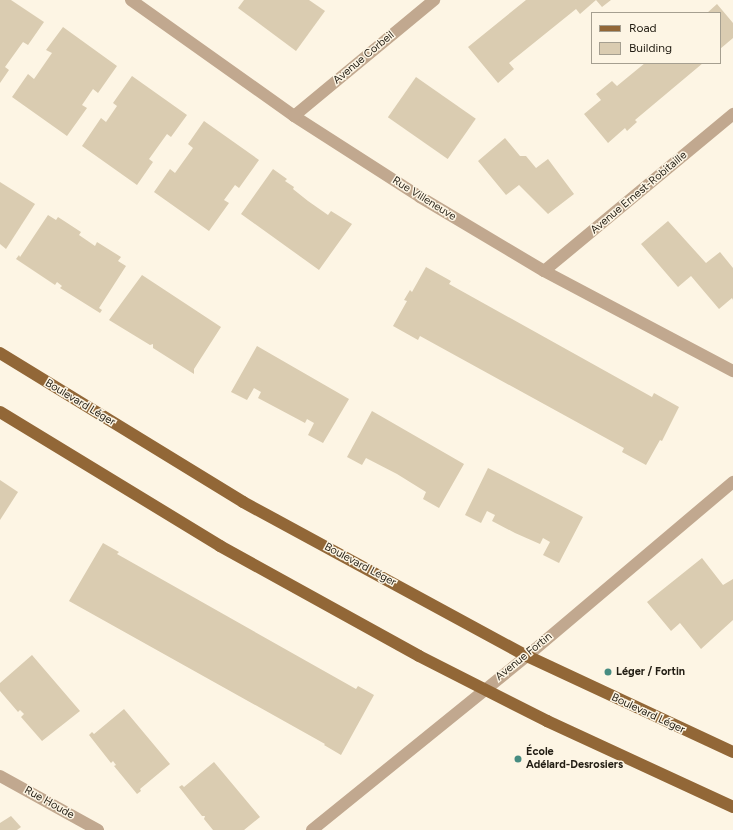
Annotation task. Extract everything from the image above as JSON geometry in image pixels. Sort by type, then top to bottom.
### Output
[{"type":"main road","name":"Boulevard Léger","points":[[0,353],[243,502],[527,656],[733,752]]},
{"type":"main road","points":[[0,412],[220,546],[412,652],[682,785],[733,807]]},
{"type":"street","name":"Rue Villeneuve","points":[[132,0],[294,116],[420,197],[544,271],[733,371]]},
{"type":"street","name":"Avenue Corbeil","points":[[294,116],[434,0]]},
{"type":"street","name":"Avenue Ernest-Robitaille","points":[[544,271],[733,114]]},
{"type":"street","name":"Avenue Fortin","points":[[312,830],[484,688],[527,656],[733,482]]},
{"type":"street","name":"Rue Houde","points":[[0,776],[98,830]]},
{"type":"building","points":[[0,0],[11,0],[44,22],[28,45],[23,42],[5,67],[9,70],[0,83]]},
{"type":"building","points":[[244,0],[309,0],[325,11],[296,51],[238,8]]},
{"type":"building","points":[[526,0],[596,0],[580,14],[576,9],[509,63],[514,69],[498,83],[468,47]]},
{"type":"building","points":[[596,0],[611,0],[602,7]]},
{"type":"building","points":[[717,4],[733,23],[733,38],[721,48],[721,12],[708,12]]},
{"type":"building","points":[[63,27],[117,66],[98,93],[93,89],[82,105],[87,108],[67,136],[12,97],[28,74],[34,79],[52,53],[46,50]]},
{"type":"building","points":[[644,64],[702,64],[635,120],[637,122],[627,131],[625,128],[608,143],[584,114],[601,100],[596,94],[612,81],[617,86]]},
{"type":"building","points":[[132,76],[187,115],[171,137],[167,134],[149,159],[153,162],[137,185],[82,146],[101,118],[106,122],[117,106],[113,103]]},
{"type":"building","points":[[416,77],[476,119],[448,159],[388,117]]},
{"type":"building","points":[[204,121],[259,160],[239,188],[235,185],[224,200],[229,203],[209,231],[154,192],[170,169],[175,173],[193,148],[188,144]]},
{"type":"building","points":[[505,138],[520,156],[526,156],[536,168],[548,159],[574,194],[548,214],[519,185],[506,195],[478,161]]},
{"type":"building","points":[[273,169],[287,179],[285,181],[294,187],[293,189],[328,215],[331,211],[352,224],[319,270],[241,214]]},
{"type":"building","points":[[0,182],[35,204],[6,249],[0,244]]},
{"type":"building","points":[[48,215],[56,220],[58,217],[81,232],[79,235],[95,246],[97,242],[121,257],[118,261],[126,266],[99,308],[102,310],[100,313],[60,288],[62,286],[57,282],[55,285],[16,259],[19,255],[20,257]]},
{"type":"building","points":[[668,221],[706,263],[720,252],[733,268],[733,300],[732,298],[719,309],[691,276],[678,287],[641,244]]},
{"type":"building","points":[[426,267],[451,281],[449,284],[652,397],[654,393],[679,407],[662,441],[660,440],[646,465],[622,452],[624,448],[420,336],[418,340],[393,326],[407,301],[404,300],[410,290],[412,292]]},
{"type":"building","points":[[142,275],[221,327],[194,369],[194,374],[153,348],[153,344],[150,345],[109,320]]},
{"type":"building","points":[[257,346],[349,399],[323,443],[308,435],[314,423],[307,419],[305,423],[258,398],[261,392],[254,388],[247,400],[231,392]]},
{"type":"building","points":[[372,411],[464,464],[439,508],[423,499],[426,492],[397,474],[366,458],[362,465],[347,457]]},
{"type":"building","points":[[488,468],[583,517],[559,563],[543,555],[550,542],[543,538],[540,544],[515,533],[492,521],[495,515],[487,511],[481,523],[465,515]]},
{"type":"building","points":[[0,480],[18,492],[0,520]]},
{"type":"building","points":[[103,543],[119,552],[117,554],[356,689],[358,686],[374,695],[341,755],[324,745],[325,744],[69,601]]},
{"type":"building","points":[[702,558],[723,585],[733,579],[733,620],[701,649],[680,623],[671,631],[647,602]]},
{"type":"building","points":[[32,655],[80,711],[42,741],[21,717],[24,714],[20,710],[18,712],[0,691],[0,683]]},
{"type":"building","points":[[124,709],[170,764],[140,789],[141,791],[137,794],[114,766],[116,765],[113,761],[111,763],[89,735],[92,732],[94,734]]},
{"type":"building","points":[[214,762],[260,817],[244,830],[213,830],[204,819],[205,816],[202,816],[179,787],[182,785],[184,787]]},
{"type":"building","points":[[11,816],[21,827],[17,830],[0,830],[0,823]]},
{"type":"place","name":"Léger / Fortin","points":[[608,672]]},
{"type":"place","name":"École Adélard-Desrosiers","points":[[518,759]]}]
